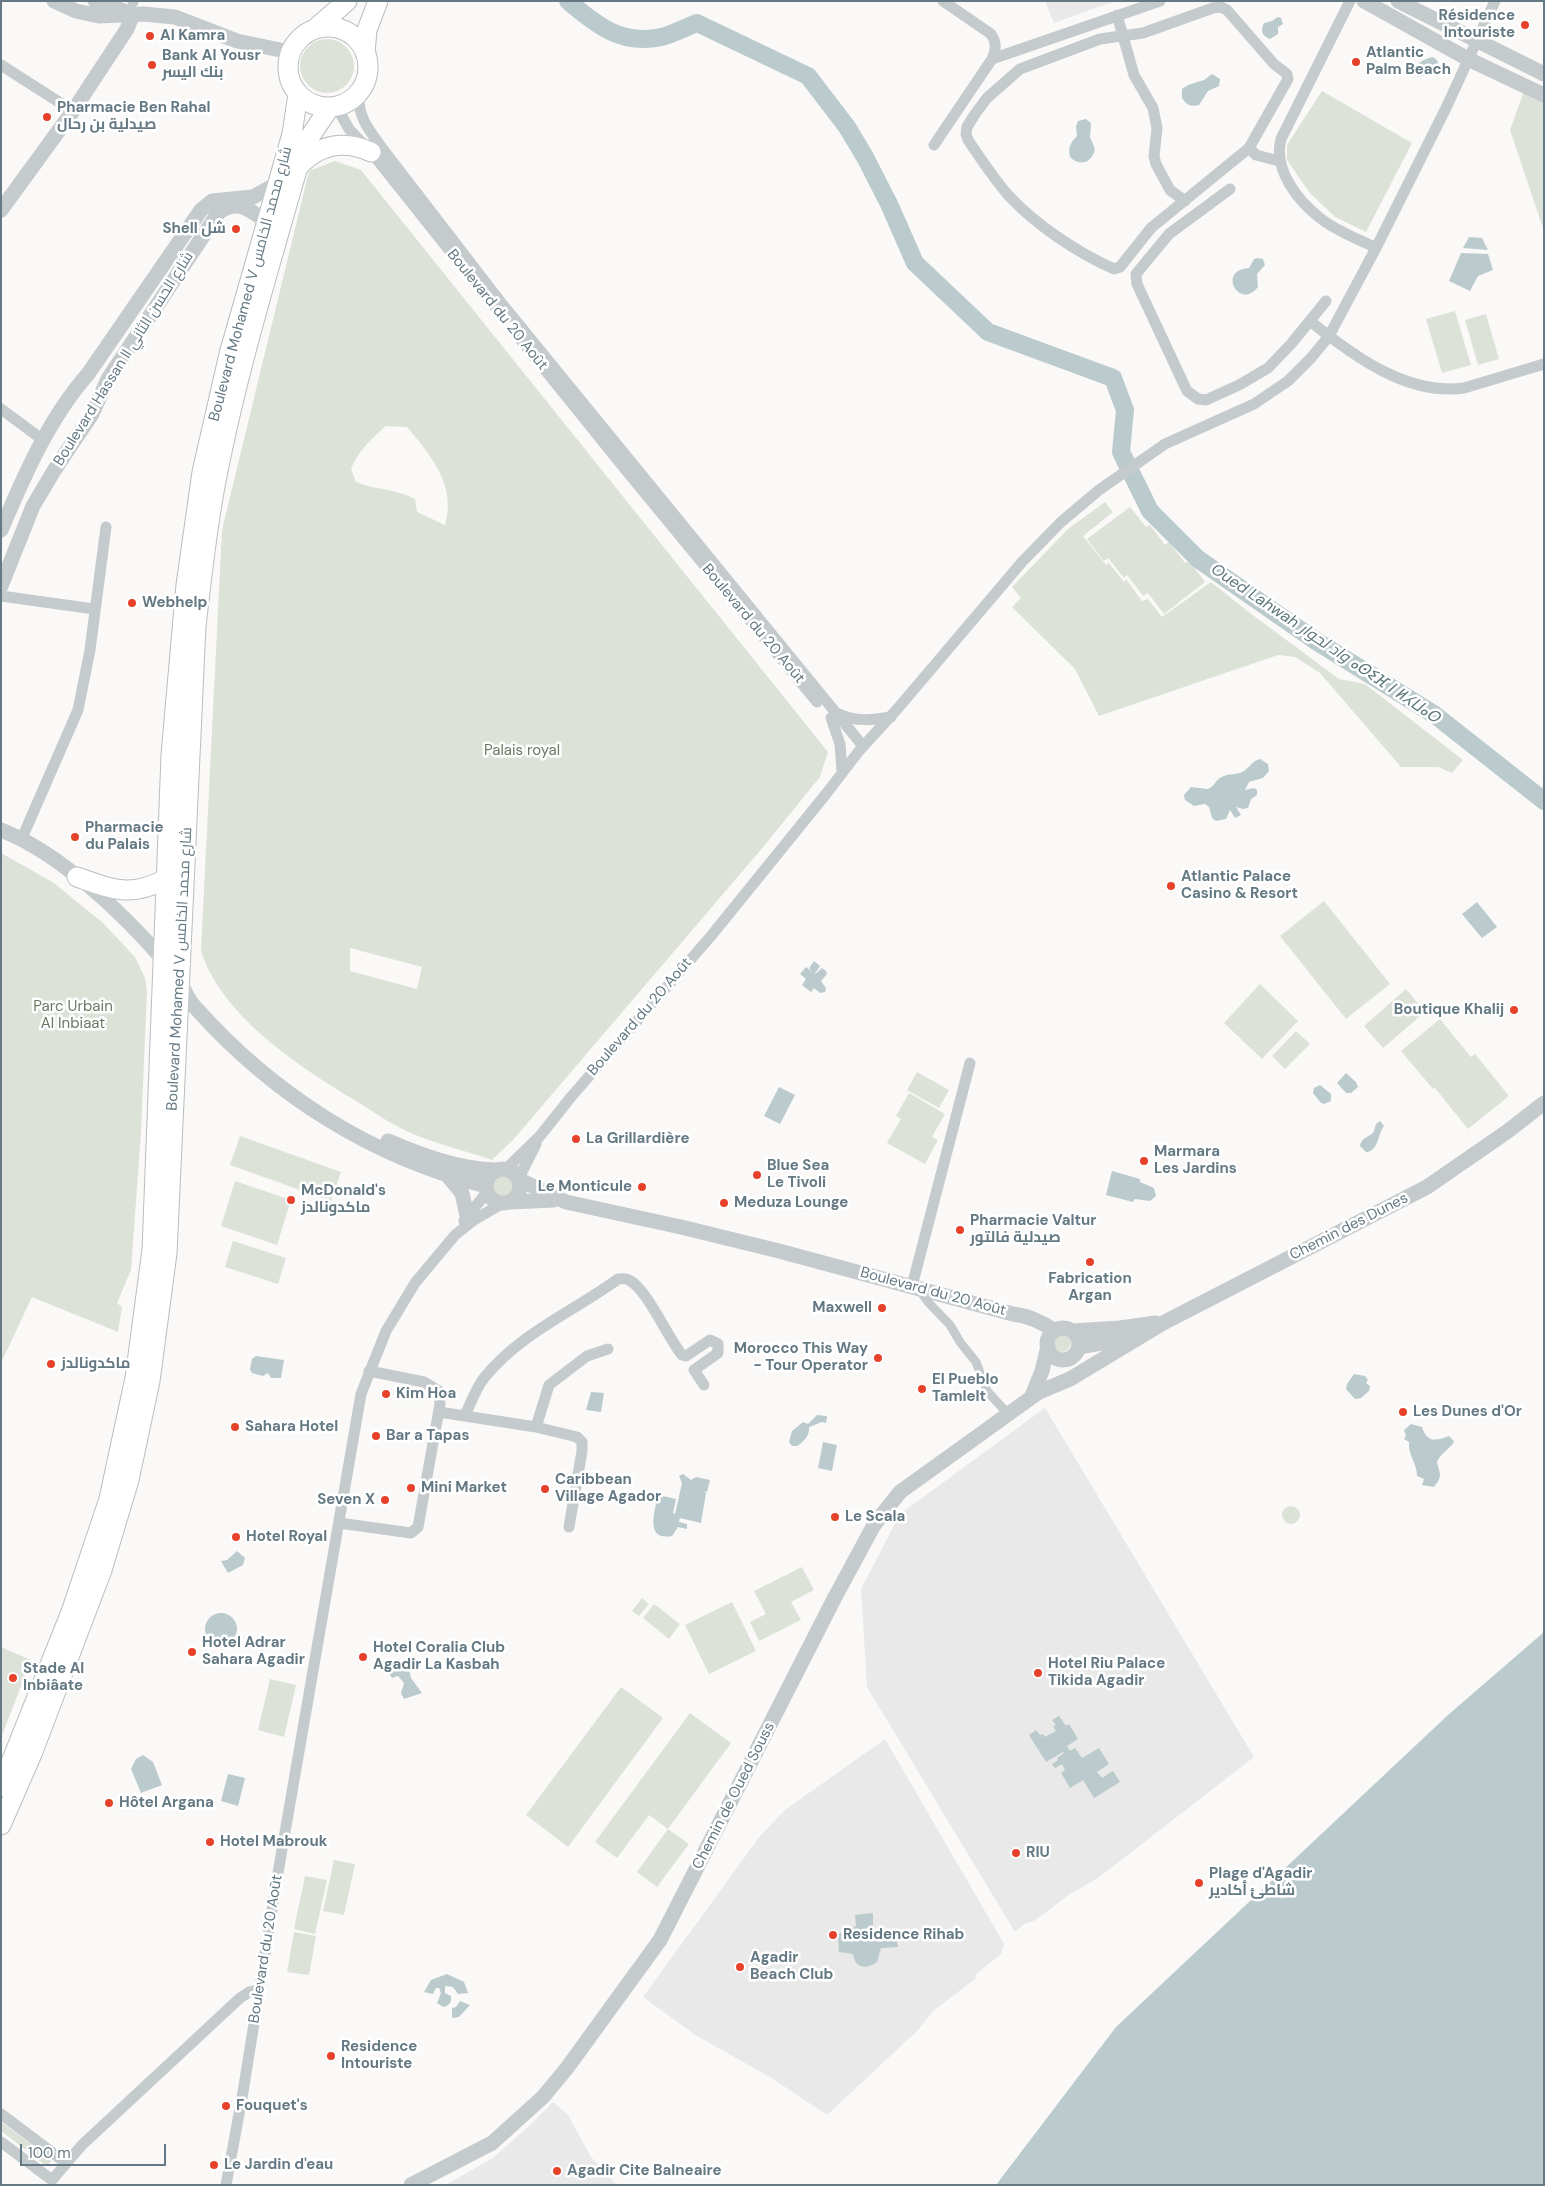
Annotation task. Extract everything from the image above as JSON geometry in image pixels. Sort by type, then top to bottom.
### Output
[{"type":"main road","points":[[347,1],[315,28],[301,36],[290,52],[288,60],[289,77],[298,94],[312,104],[333,107],[353,98],[359,91],[367,73],[365,53],[367,30],[378,1]]},
{"type":"main road","points":[[315,28],[333,28],[350,34],[359,42],[365,53]]},
{"type":"main road","name":"Boulevard Mohamed V شارع محمد الخامس","points":[[1,1787],[71,1612],[109,1499],[133,1386],[144,1323],[152,1250],[165,957],[171,755],[183,618],[229,354],[254,261],[292,134],[298,94]]},
{"type":"main road","name":"Boulevard Mohamed V شارع محمد الخامس","points":[[1,1825],[32,1754],[102,1570],[129,1480],[150,1381],[167,1253],[196,626],[209,474],[298,167],[311,135],[333,107]]},
{"type":"main road","points":[[298,167],[307,157],[330,146],[350,146],[371,152]]},
{"type":"main road","points":[[77,877],[121,891],[137,891],[168,878]]},
{"type":"street","points":[[54,1],[76,11],[99,16],[133,6]]},
{"type":"street","points":[[94,1],[133,6],[175,17],[237,40],[290,52]]},
{"type":"street","points":[[934,145],[992,59],[996,48],[996,42],[991,34],[944,1]]},
{"type":"street","points":[[992,59],[1160,1]]},
{"type":"street","points":[[1350,1],[1281,139],[1277,151],[1287,180],[1302,200],[1321,219],[1376,248]]},
{"type":"street","points":[[1364,1],[1468,59],[1544,95]]},
{"type":"street","points":[[1398,1],[1544,74]]},
{"type":"street","points":[[861,748],[891,717],[1038,544],[1099,490],[1165,444],[1268,396],[1300,369],[1329,336],[1376,248],[1495,1]]},
{"type":"street","points":[[1,210],[73,111],[127,29],[133,6]]},
{"type":"street","points":[[1217,7],[1226,10],[1288,77],[1249,148],[1151,228],[1120,267],[1114,269],[1076,249],[1021,208],[1000,186],[966,137],[967,127],[988,98],[1015,72],[1100,39],[1143,33],[1217,7]]},
{"type":"street","points":[[1117,15],[1136,82],[1153,108],[1157,128],[1154,156],[1156,164],[1170,190],[1185,201]]},
{"type":"street","points":[[1,65],[73,111]]},
{"type":"street","name":"Boulevard du 20 Août","points":[[359,91],[358,106],[366,124],[382,148],[503,305],[834,716]]},
{"type":"street","name":"Boulevard du 20 Août","points":[[333,107],[612,454],[861,748],[711,936],[571,1097],[540,1136],[501,1169]]},
{"type":"street","points":[[1249,148],[1256,155],[1279,161]]},
{"type":"street","name":"Boulevard Hassan II شارع الحسن الثاني","points":[[1,530],[43,440],[76,388],[88,374],[206,205],[215,200],[253,197],[278,183]]},
{"type":"street","points":[[1230,189],[1169,234],[1136,274],[1137,284],[1187,391],[1193,397],[1206,400],[1268,368],[1326,301]]},
{"type":"street","name":"Boulevard Hassan II شارع الحسن الثاني","points":[[1,586],[33,506],[92,414],[108,379],[214,218],[225,208],[237,204],[267,222]]},
{"type":"street","points":[[1310,321],[1346,350],[1414,384],[1434,389],[1454,390],[1476,386],[1544,364]]},
{"type":"street","points":[[1,409],[43,440]]},
{"type":"street","points":[[22,838],[78,710],[90,650],[106,527]]},
{"type":"street","points":[[1,596],[94,609]]},
{"type":"street","points":[[842,771],[840,744],[834,716],[855,720],[891,717]]},
{"type":"street","points":[[1,830],[22,838],[77,877],[123,917],[165,957],[194,1006],[260,1071],[300,1102],[365,1142],[412,1163],[487,1189]]},
{"type":"street","points":[[179,980],[190,988],[269,1067],[330,1112],[375,1136],[427,1157],[474,1170],[501,1169],[513,1172],[519,1179],[519,1193],[506,1202],[493,1200],[487,1189],[489,1176],[501,1169]]},
{"type":"street","points":[[970,1063],[916,1287],[950,1325],[960,1342],[976,1362],[987,1391],[1008,1414]]},
{"type":"street","name":"Chemin des Dunes","points":[[1084,1372],[1162,1322],[1427,1187],[1508,1132],[1544,1104]]},
{"type":"street","name":"Boulevard du 20 Août","points":[[540,1136],[519,1179],[561,1200]]},
{"type":"street","points":[[446,1174],[462,1193],[467,1216]]},
{"type":"street","name":"Boulevard du 20 Août","points":[[456,1235],[487,1189]]},
{"type":"street","name":"Boulevard du 20 Août","points":[[226,2185],[361,1394],[386,1331],[415,1282],[456,1235],[474,1220],[506,1202],[536,1199],[561,1200],[770,1248],[1035,1319],[1050,1340]]},
{"type":"street","points":[[465,1415],[484,1378],[509,1352],[527,1337],[618,1279],[624,1278],[636,1285],[682,1356],[686,1356],[710,1340],[718,1344],[718,1353],[694,1370],[704,1385]]},
{"type":"street","points":[[1035,1394],[1050,1340],[1064,1329],[1072,1332],[1162,1322]]},
{"type":"street","points":[[1050,1340],[1054,1357],[1067,1359],[1075,1355],[1079,1347],[1076,1336],[1072,1332]]},
{"type":"street","name":"Chemin des Dunes","points":[[1079,1347],[1144,1334]]},
{"type":"street","points":[[536,1427],[549,1384],[587,1356],[608,1349]]},
{"type":"street","name":"Chemin de Oued Souss","points":[[1035,1394],[1050,1373],[1067,1359]]},
{"type":"street","points":[[339,1523],[405,1533],[415,1532],[418,1527],[441,1397],[439,1391],[424,1382],[369,1371]]},
{"type":"street","name":"Chemin de Oued Souss","points":[[411,2185],[492,2143],[543,2097],[567,2068],[660,1940],[835,1597],[892,1499],[909,1484],[1035,1394],[1084,1372]]},
{"type":"street","points":[[439,1412],[536,1427],[577,1437],[582,1442],[582,1451],[569,1527]]},
{"type":"street","points":[[1,2142],[52,2180],[82,2145],[240,1998],[249,1992],[260,1990]]},
{"type":"street","points":[[1,2114],[66,2163]]},
{"type":"shaded area","points":[[1045,1],[1115,1],[1054,23]]},
{"type":"shaded area","points":[[1278,17],[1281,18],[1283,24],[1278,27],[1278,34],[1270,39],[1262,33],[1264,23]]},
{"type":"shaded area","points":[[1433,57],[1437,60],[1440,69],[1437,72],[1418,77],[1414,72],[1416,66],[1423,60]]},
{"type":"shaded area","points":[[1212,74],[1220,79],[1219,86],[1208,91],[1199,105],[1189,105],[1182,98],[1182,89],[1204,80]]},
{"type":"shaded area","points":[[1086,119],[1091,123],[1090,137],[1095,149],[1091,158],[1082,163],[1070,157],[1069,148],[1077,136],[1076,126],[1078,121]]},
{"type":"shaded area","points":[[1469,237],[1482,238],[1488,250],[1463,248]]},
{"type":"shaded area","points":[[1461,253],[1488,254],[1493,270],[1478,276],[1470,291],[1449,281]]},
{"type":"shaded area","points":[[1254,259],[1263,259],[1265,265],[1257,274],[1258,287],[1251,293],[1244,294],[1239,292],[1234,287],[1234,275],[1239,270],[1249,268]]},
{"type":"shaded area","points":[[1260,759],[1268,764],[1269,771],[1263,778],[1249,782],[1245,790],[1254,788],[1257,790],[1257,795],[1251,799],[1248,808],[1236,807],[1241,815],[1235,818],[1230,810],[1226,819],[1216,821],[1212,818],[1209,807],[1205,804],[1194,806],[1185,800],[1184,795],[1191,787],[1208,789],[1225,775],[1243,772]]},
{"type":"shaded area","points":[[1477,902],[1497,927],[1482,938],[1462,914]]},
{"type":"shaded area","points":[[814,961],[820,966],[814,975],[822,968],[826,971],[827,974],[821,981],[826,988],[825,992],[820,993],[814,988],[811,992],[802,985],[806,979],[800,974],[806,967],[812,972],[809,968]]},
{"type":"shaded area","points":[[1346,1073],[1356,1082],[1358,1087],[1351,1093],[1346,1093],[1337,1083]]},
{"type":"shaded area","points":[[1320,1085],[1331,1094],[1331,1101],[1324,1104],[1313,1093],[1314,1088]]},
{"type":"shaded area","points":[[779,1087],[795,1095],[780,1124],[764,1116]]},
{"type":"shaded area","points":[[1380,1121],[1384,1126],[1376,1146],[1366,1152],[1360,1146],[1361,1143],[1374,1131],[1376,1124]]},
{"type":"shaded area","points":[[1112,1171],[1140,1179],[1140,1182],[1154,1188],[1156,1196],[1150,1201],[1135,1199],[1133,1202],[1106,1195]]},
{"type":"shaded area","points":[[256,1356],[284,1360],[281,1378],[271,1378],[268,1373],[263,1376],[252,1373],[250,1369],[252,1359]]},
{"type":"shaded area","points":[[1354,1374],[1365,1376],[1368,1380],[1366,1383],[1370,1386],[1369,1391],[1361,1398],[1355,1399],[1346,1389]]},
{"type":"shaded area","points":[[591,1392],[604,1393],[601,1412],[586,1410]]},
{"type":"shaded area","points":[[1045,1408],[1254,1757],[1098,1878],[1070,1894],[1034,1921],[1024,1924],[1015,1932],[867,1687],[861,1589],[900,1514]]},
{"type":"shaded area","points":[[817,1415],[827,1416],[826,1423],[822,1422],[809,1427],[809,1433],[804,1440],[797,1446],[792,1446],[789,1442],[792,1431],[803,1422],[808,1424]]},
{"type":"shaded area","points":[[1411,1424],[1422,1427],[1429,1438],[1436,1440],[1449,1436],[1454,1441],[1437,1462],[1440,1477],[1434,1487],[1422,1485],[1424,1479],[1417,1476],[1409,1442],[1404,1439],[1406,1436],[1404,1430]]},
{"type":"shaded area","points":[[823,1442],[837,1445],[832,1471],[818,1468]]},
{"type":"shaded area","points":[[683,1474],[691,1480],[696,1477],[710,1480],[707,1492],[703,1491],[706,1493],[701,1523],[680,1518],[679,1522],[687,1524],[687,1529],[678,1527],[672,1536],[663,1536],[654,1529],[653,1523],[658,1495],[676,1499],[673,1513],[675,1514],[682,1483],[679,1476]]},
{"type":"shaded area","points":[[237,1551],[245,1558],[243,1565],[228,1573],[221,1561],[227,1560]]},
{"type":"shaded area","points":[[221,1613],[227,1614],[232,1618],[236,1623],[236,1635],[232,1640],[227,1644],[221,1645],[215,1644],[210,1640],[206,1635],[205,1629],[206,1623],[210,1618],[215,1614]]},
{"type":"shaded area","points":[[1544,1632],[1544,2185],[996,2185],[1116,2027],[1448,1715]]},
{"type":"shaded area","points":[[391,1666],[408,1666],[411,1678],[422,1693],[404,1699],[401,1693],[404,1683],[398,1676],[392,1678],[390,1675]]},
{"type":"shaded area","points":[[1059,1716],[1066,1726],[1069,1724],[1078,1739],[1067,1746],[1070,1751],[1075,1748],[1082,1758],[1099,1748],[1109,1764],[1097,1772],[1102,1778],[1113,1771],[1120,1782],[1094,1798],[1083,1780],[1070,1788],[1061,1773],[1065,1770],[1062,1764],[1055,1768],[1052,1764],[1064,1753],[1046,1762],[1029,1735],[1036,1730],[1045,1737],[1056,1731],[1053,1726],[1056,1725],[1052,1720]]},
{"type":"shaded area","points":[[885,1739],[1004,1944],[1001,1954],[975,1975],[976,1978],[932,2012],[918,2030],[827,2115],[770,2077],[697,2036],[643,1997],[760,1836],[785,1810]]},
{"type":"shaded area","points":[[143,1755],[153,1762],[162,1785],[141,1793],[131,1769],[136,1759]]},
{"type":"shaded area","points":[[228,1774],[245,1778],[238,1806],[221,1801]]},
{"type":"shaded area","points":[[873,1913],[873,1929],[895,1929],[898,1947],[881,1948],[877,1962],[865,1967],[856,1962],[853,1954],[839,1952],[838,1934],[856,1926],[855,1915]]},
{"type":"shaded area","points":[[447,1974],[464,1982],[468,1993],[458,1994],[453,1987],[445,1986],[445,1993],[451,1996],[451,2000],[448,2005],[443,2007],[437,2003],[441,1993],[439,1988],[436,1988],[433,1994],[424,1992],[431,1980]]},
{"type":"shaded area","points":[[460,2001],[470,2005],[459,2017],[452,2018],[452,2008],[456,2007]]},
{"type":"shaded area","points":[[553,2102],[568,2115],[591,2157],[617,2185],[446,2185],[493,2158]]},
{"type":"green space","points":[[327,39],[337,41],[346,47],[352,56],[354,66],[352,76],[346,85],[337,91],[327,93],[317,91],[308,85],[302,76],[300,66],[302,56],[308,47],[317,41]]},
{"type":"green space","points":[[1322,91],[1412,143],[1366,232],[1335,217],[1309,192],[1287,160],[1287,145]]},
{"type":"green space","points":[[1524,91],[1544,100],[1544,231],[1510,130]]},
{"type":"green space","name":"Palais royal","points":[[335,161],[361,170],[828,752],[820,777],[764,846],[513,1140],[492,1160],[412,1134],[384,1119],[311,1073],[265,1038],[226,998],[211,975],[201,951],[222,530],[309,171]],"holes":[[[386,426],[407,427],[433,460],[440,472],[448,498],[445,525],[417,512],[415,499],[401,493],[356,482],[351,469],[357,456]],[[350,948],[422,967],[417,989],[350,971]]]},
{"type":"green space","points":[[1455,311],[1471,365],[1442,373],[1426,319]]},
{"type":"green space","points":[[1486,314],[1499,359],[1478,365],[1465,320]]},
{"type":"green space","points":[[1105,502],[1113,512],[1083,536],[1107,566],[1108,562],[1124,582],[1126,579],[1142,601],[1148,599],[1162,617],[1211,582],[1339,679],[1365,684],[1463,760],[1452,773],[1438,767],[1401,767],[1320,673],[1295,657],[1278,655],[1099,716],[1075,669],[1012,607],[1021,598],[1012,587],[1068,529]]},
{"type":"green space","points":[[1130,507],[1146,527],[1150,525],[1165,545],[1169,542],[1185,563],[1189,561],[1205,582],[1164,614],[1148,593],[1143,596],[1127,575],[1124,578],[1108,558],[1104,561],[1087,539]]},
{"type":"green space","name":"Parc Urbain Al Inbiaat","points":[[1,853],[54,883],[103,923],[135,957],[145,978],[147,991],[141,1132],[131,1270],[117,1303],[122,1307],[118,1332],[32,1297],[1,1363]]},
{"type":"green space","points":[[1324,901],[1390,984],[1346,1019],[1280,936]]},
{"type":"green space","points":[[1260,984],[1298,1021],[1262,1059],[1224,1023]]},
{"type":"green space","points":[[1406,989],[1425,1012],[1383,1048],[1364,1026]]},
{"type":"green space","points":[[1440,1019],[1471,1057],[1475,1054],[1509,1096],[1468,1129],[1435,1088],[1433,1089],[1401,1051]]},
{"type":"green space","points":[[1296,1031],[1310,1044],[1285,1069],[1272,1056]]},
{"type":"green space","points":[[917,1072],[949,1090],[939,1108],[907,1090]]},
{"type":"green space","points":[[909,1093],[945,1114],[932,1137],[938,1140],[925,1164],[887,1143],[901,1119],[896,1116]]},
{"type":"green space","points":[[240,1136],[341,1172],[331,1201],[230,1165]]},
{"type":"green space","points":[[504,1174],[512,1177],[515,1185],[512,1193],[504,1196],[496,1193],[493,1185],[496,1177]]},
{"type":"green space","points":[[235,1181],[291,1200],[277,1245],[221,1226]]},
{"type":"green space","points":[[233,1241],[286,1258],[278,1284],[225,1267]]},
{"type":"green space","points":[[1058,1334],[1066,1334],[1071,1339],[1069,1350],[1058,1352],[1053,1347],[1053,1339]]},
{"type":"green space","points":[[1287,1506],[1295,1506],[1300,1511],[1298,1522],[1287,1524],[1282,1519],[1282,1511]]},
{"type":"green space","points":[[802,1567],[814,1590],[791,1602],[801,1620],[759,1641],[750,1622],[766,1614],[754,1591]]},
{"type":"green space","points":[[642,1598],[649,1604],[639,1616],[632,1611]]},
{"type":"green space","points":[[732,1602],[756,1651],[709,1674],[685,1625]]},
{"type":"green space","points":[[654,1604],[680,1624],[669,1639],[643,1618]]},
{"type":"green space","name":"Stade Al Inbiâate","points":[[1,1647],[31,1660],[1,1738]]},
{"type":"green space","points":[[270,1679],[296,1685],[284,1737],[258,1730]]},
{"type":"green space","points":[[621,1687],[663,1718],[568,1847],[526,1815]]},
{"type":"green space","points":[[690,1713],[731,1743],[668,1829],[649,1815],[617,1858],[595,1842]]},
{"type":"green space","points":[[668,1829],[689,1844],[657,1887],[637,1872]]},
{"type":"green space","points":[[334,1860],[355,1864],[344,1915],[323,1911]]},
{"type":"green space","points":[[305,1876],[327,1880],[315,1934],[294,1929]]},
{"type":"green space","points":[[294,1932],[316,1936],[309,1975],[287,1972]]},
{"type":"green space","points":[[1,2122],[50,2158],[51,2162],[45,2165],[1,2131]]},
{"type":"waterway","name":"Oued Lahwah واد لحوار ⴰⵙⵉⴼ ⵏ ⵍⵃⵡⴰⵔ","points":[[568,1],[599,25],[622,36],[634,39],[661,37],[697,23],[808,76],[847,127],[865,157],[889,204],[915,263],[988,332],[1113,378],[1125,410],[1121,452],[1150,511],[1198,559],[1316,641],[1435,715],[1544,801]]},
{"type":"place","name":"Résidence Intouriste","points":[[1525,25]]},
{"type":"place","name":"Al Kamra","points":[[150,36]]},
{"type":"place","name":"Atlantic Palm Beach","points":[[1356,62]]},
{"type":"place","name":"Bank Al Yousr بنك اليسر","points":[[152,65]]},
{"type":"place","name":"Pharmacie Ben Rahal صيدلية بن رحال","points":[[47,117]]},
{"type":"place","name":"Shell شل","points":[[236,229]]},
{"type":"place","name":"Webhelp","points":[[132,603]]},
{"type":"place","name":"Pharmacie du Palais","points":[[75,837]]},
{"type":"place","name":"Atlantic Palace Casino & Resort","points":[[1171,886]]},
{"type":"place","name":"Boutique Khalij","points":[[1514,1010]]},
{"type":"place","name":"La Grillardière","points":[[576,1139]]},
{"type":"place","name":"Marmara Les Jardins","points":[[1144,1161]]},
{"type":"place","name":"Blue Sea Le Tivoli","points":[[757,1175]]},
{"type":"place","name":"Le Monticule","points":[[642,1187]]},
{"type":"place","name":"McDonald's ماكدونالدز","points":[[291,1200]]},
{"type":"place","name":"Meduza Lounge","points":[[724,1203]]},
{"type":"place","name":"Pharmacie Valtur صيدلية فالتور","points":[[960,1230]]},
{"type":"place","name":"Fabrication Argan","points":[[1090,1262]]},
{"type":"place","name":"Maxwell","points":[[882,1308]]},
{"type":"place","name":"Morocco This Way - Tour Operator","points":[[878,1358]]},
{"type":"place","name":"ماكدونالدز","points":[[51,1364]]},
{"type":"place","name":"El Pueblo Tamlelt","points":[[922,1389]]},
{"type":"place","name":"Kim Hoa","points":[[386,1394]]},
{"type":"place","name":"Les Dunes d'Or","points":[[1403,1412]]},
{"type":"place","name":"Sahara Hotel","points":[[235,1427]]},
{"type":"place","name":"Bar a Tapas","points":[[376,1436]]},
{"type":"place","name":"Mini Market","points":[[411,1488]]},
{"type":"place","name":"Caribbean Village Agador","points":[[545,1489]]},
{"type":"place","name":"Seven X","points":[[385,1500]]},
{"type":"place","name":"Le Scala","points":[[835,1517]]},
{"type":"place","name":"Hotel Royal","points":[[236,1537]]},
{"type":"place","name":"Hotel Adrar Sahara Agadir","points":[[192,1652]]},
{"type":"place","name":"Hotel Coralia Club Agadir La Kasbah","points":[[363,1657]]},
{"type":"place","name":"Hotel Riu Palace Tikida Agadir","points":[[1038,1673]]},
{"type":"place","name":"Stade Al Inbiâate","points":[[13,1678]]},
{"type":"place","name":"Hôtel Argana","points":[[109,1803]]},
{"type":"place","name":"Hotel Mabrouk","points":[[210,1842]]},
{"type":"place","name":"RIU","points":[[1016,1853]]},
{"type":"place","name":"Plage d'Agadir شاطئ أكادير","points":[[1199,1883]]},
{"type":"place","name":"Residence Rihab","points":[[833,1935]]},
{"type":"place","name":"Agadir Beach Club","points":[[740,1967]]},
{"type":"place","name":"Residence Intouriste","points":[[331,2056]]},
{"type":"place","name":"Fouquet's","points":[[226,2106]]},
{"type":"place","name":"Le Jardin d'eau","points":[[214,2165]]},
{"type":"place","name":"Agadir Cite Balneaire","points":[[557,2171]]}]
